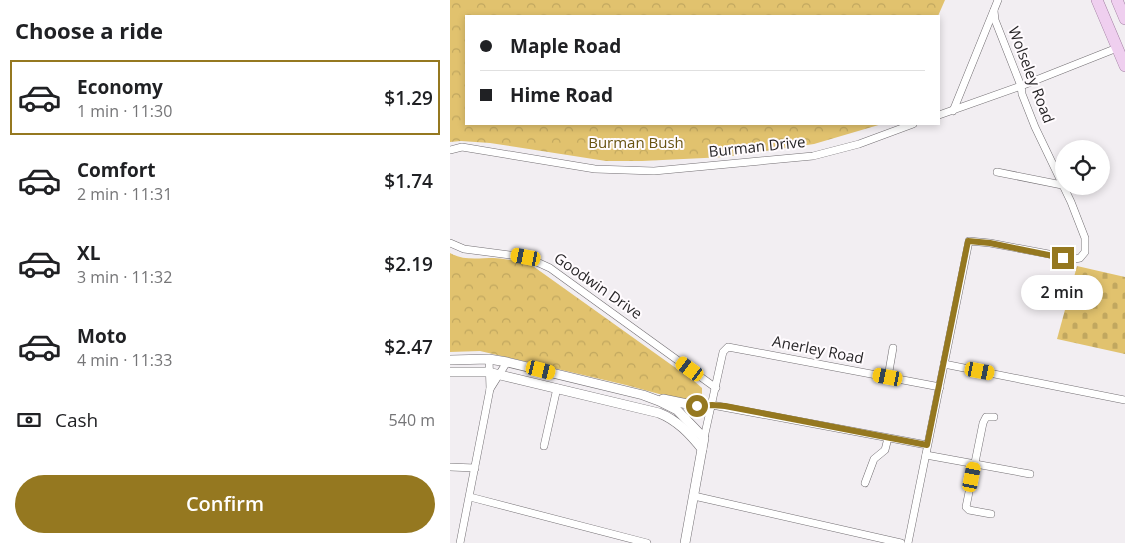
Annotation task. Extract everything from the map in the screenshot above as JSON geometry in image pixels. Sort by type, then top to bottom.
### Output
[{"type":"main road","points":[[1097,0],[1125,66]]},
{"type":"main road","points":[[1117,0],[1125,19]]},
{"type":"street","points":[[953,111],[998,0]]},
{"type":"street","name":"Wolseley Road","points":[[994,11],[995,20],[1022,86],[1022,94],[1055,170]]},
{"type":"street","points":[[940,115],[1022,86],[1117,48]]},
{"type":"street","name":"Burman Drive","points":[[450,150],[466,148],[595,169],[654,171],[813,156],[859,144],[910,125]]},
{"type":"street","points":[[996,172],[1055,184]]},
{"type":"street","name":"Wolseley Road","points":[[944,364],[968,241],[990,243],[1075,260],[1080,258],[1085,252],[1085,238],[1066,195]]},
{"type":"street","name":"Goodwin Drive","points":[[450,244],[464,249],[526,257],[550,268],[716,388]]},
{"type":"street","name":"Anerley Road","points":[[716,388],[723,352],[726,348],[731,347],[940,387]]},
{"type":"street","points":[[888,377],[893,348]]},
{"type":"street","points":[[450,360],[489,359],[507,362],[648,397],[697,406],[712,405],[927,445]]},
{"type":"street","points":[[460,543],[490,389],[489,359]]},
{"type":"street","points":[[490,389],[507,362]]},
{"type":"street","points":[[908,543],[944,364],[1125,400]]},
{"type":"street","points":[[450,372],[488,372],[499,374],[648,410],[674,420],[702,449]]},
{"type":"street","points":[[584,394],[587,382]]},
{"type":"street","points":[[544,446],[557,388]]},
{"type":"street","points":[[685,543],[704,438],[716,388]]},
{"type":"street","points":[[648,397],[656,403],[652,410],[648,410]]},
{"type":"street","points":[[648,397],[677,410],[704,438]]},
{"type":"street","points":[[992,514],[969,510],[966,507],[984,419],[986,417],[994,417]]},
{"type":"street","points":[[864,483],[874,459],[885,450],[888,438]]},
{"type":"street","points":[[926,455],[1030,474]]},
{"type":"street","points":[[450,467],[475,468]]},
{"type":"street","points":[[694,496],[901,543]]},
{"type":"street","points":[[470,497],[647,543]]},
{"type":"green space","name":"Burman Bush","points":[[450,0],[945,0],[938,15],[465,15],[465,125],[879,125],[814,144],[725,157],[642,161],[606,161],[490,143],[450,142]]},
{"type":"green space","points":[[450,253],[466,258],[494,258],[530,264],[694,381],[702,388],[702,401],[696,404],[626,385],[480,351],[450,352]]},
{"type":"green space","points":[[1077,266],[1125,277],[1125,354],[1057,339]]},
{"type":"route","points":[[697,406],[725,406],[927,445],[968,241],[990,243],[1063,258]]}]
